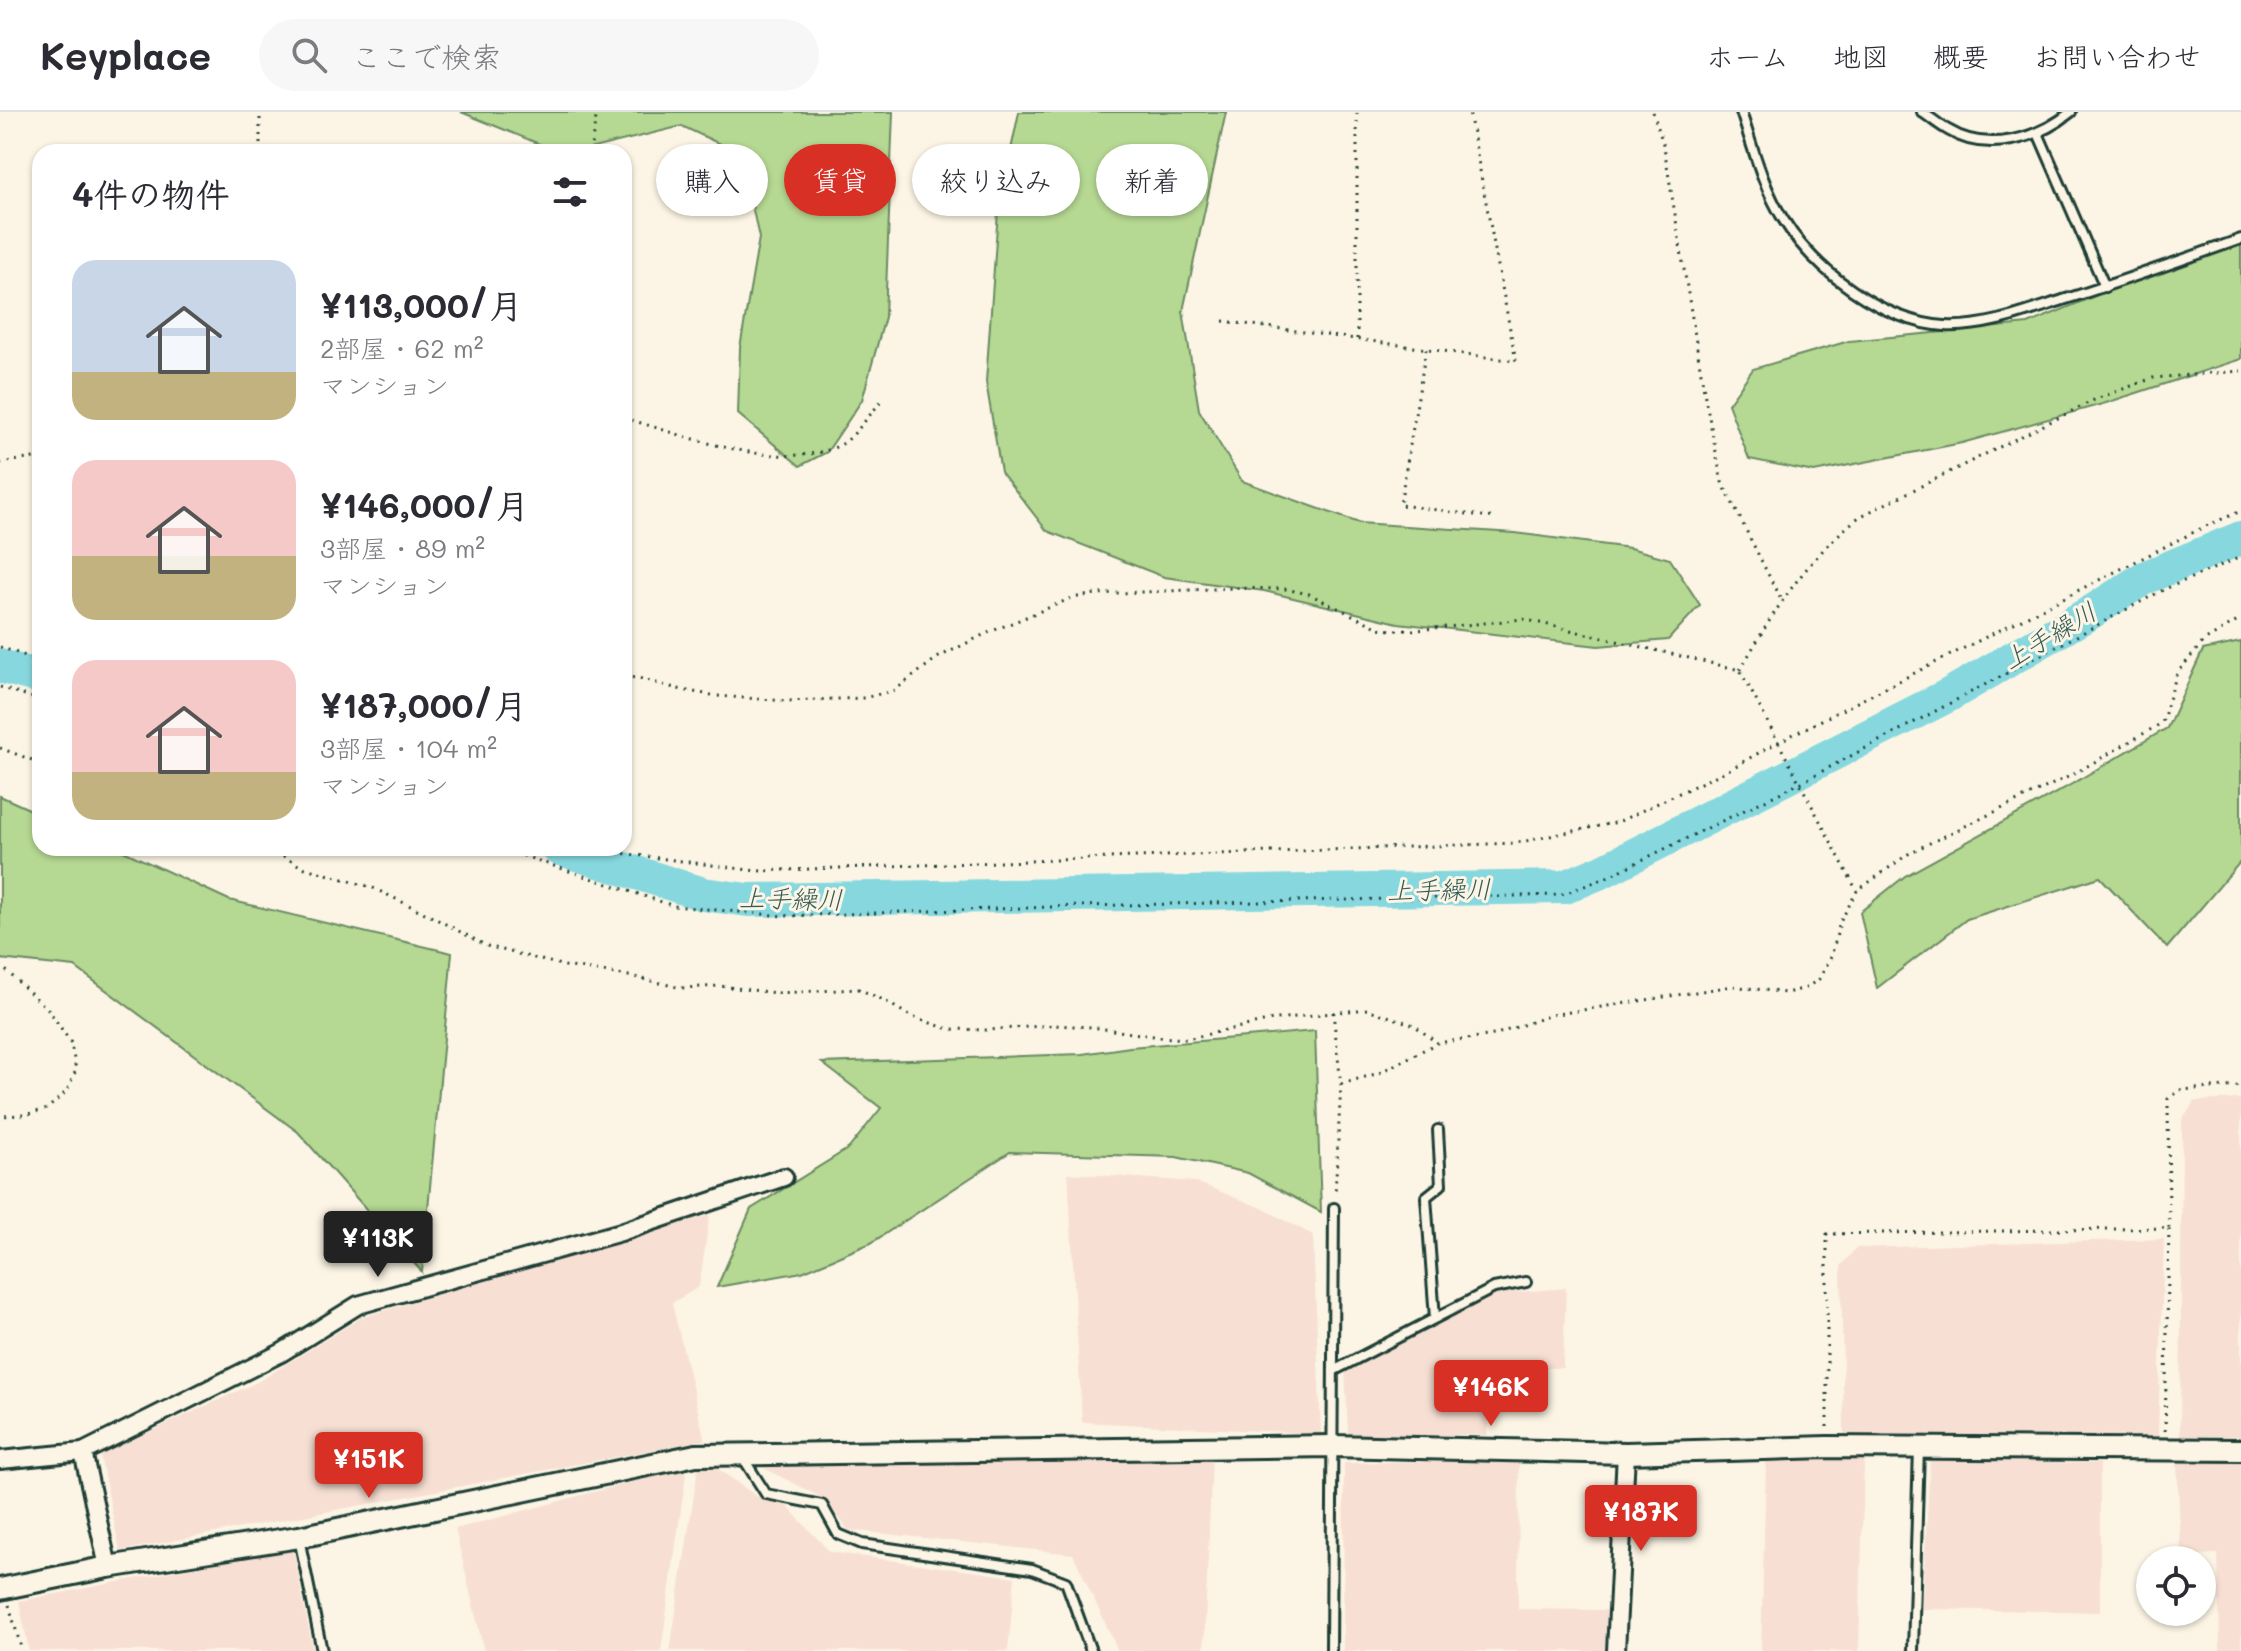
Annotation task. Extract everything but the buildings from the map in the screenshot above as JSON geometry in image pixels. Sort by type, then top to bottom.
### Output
[{"type":"street","points":[[0,1460],[83,1452],[281,1353],[358,1305],[621,1232],[784,1177]]},
{"type":"street","points":[[2,1588],[108,1567],[299,1537],[696,1455],[1332,1446],[1626,1453],[1827,1447],[2241,1450]]},
{"type":"street","points":[[83,1452],[108,1567]]},
{"type":"street","points":[[1616,1651],[1626,1453]]},
{"type":"lane","points":[[1741,112],[1770,194],[1783,219],[1805,249],[1838,280],[1877,305],[1920,322],[1946,326],[1981,324],[2105,287],[2241,239]]},
{"type":"lane","points":[[1922,112],[1950,132],[1977,141],[2004,142],[2038,133],[2071,112]]},
{"type":"lane","points":[[2038,133],[2105,287]]},
{"type":"lane","points":[[1435,1318],[1426,1197],[1441,1185],[1438,1130]]},
{"type":"lane","points":[[1331,1651],[1334,1208]]},
{"type":"lane","points":[[1333,1371],[1494,1288],[1526,1282]]},
{"type":"lane","points":[[1913,1651],[1919,1447]]},
{"type":"lane","points":[[741,1455],[766,1494],[822,1505],[838,1534],[862,1544],[1032,1569],[1066,1582],[1091,1651]]},
{"type":"lane","points":[[299,1537],[322,1651]]},
{"type":"path","points":[[260,112],[260,144]]},
{"type":"path","points":[[591,144],[597,112]]},
{"type":"path","points":[[1357,112],[1357,339]]},
{"type":"path","points":[[1223,321],[1516,361],[1469,112]]},
{"type":"path","points":[[1653,112],[1664,147],[1722,482],[1781,600]]},
{"type":"path","points":[[1426,349],[1400,505],[1497,518]]},
{"type":"path","points":[[1740,670],[1781,600],[1832,538],[1859,517],[2125,387],[2153,378],[2241,371]]},
{"type":"path","points":[[632,420],[733,449],[771,456],[811,454],[845,443],[884,398]]},
{"type":"path","points":[[0,463],[32,458]]},
{"type":"path","points":[[632,855],[757,871],[1516,843],[1618,822],[1732,768],[1778,742],[2241,511]]},
{"type":"path","points":[[524,856],[674,906],[783,916],[1561,895],[1605,878],[1800,783],[2165,589],[2241,557]]},
{"type":"path","points":[[632,678],[717,696],[788,701],[864,698],[895,690],[937,658],[985,634],[1072,598],[1096,594],[1285,589],[1309,594],[1379,628],[1392,630],[1523,619],[1740,670],[1857,891]]},
{"type":"path","points":[[1341,1084],[1379,1073],[1437,1043],[1494,1035],[1551,1015],[1733,986],[1786,993],[1806,988],[1819,979],[1831,957],[1840,922],[1857,891],[1911,852],[2072,775],[2162,723],[2177,673],[2204,641],[2241,619]]},
{"type":"path","points":[[0,647],[32,658]]},
{"type":"path","points":[[0,687],[32,697]]},
{"type":"path","points":[[0,748],[32,760]]},
{"type":"path","points":[[283,856],[302,867],[371,887],[487,946],[565,966],[681,988],[721,986],[776,993],[859,989],[912,1017],[949,1029],[989,1030],[1054,1025],[1186,1039],[1277,1019],[1367,1009],[1414,1025],[1437,1043]]},
{"type":"path","points":[[0,965],[48,1009],[71,1043],[76,1070],[67,1091],[47,1109],[24,1115],[0,1116]]},
{"type":"path","points":[[1333,1012],[1341,1084],[1334,1208]]},
{"type":"path","points":[[2165,1450],[2168,1099],[2179,1090],[2241,1086]]},
{"type":"path","points":[[1827,1447],[1827,1234],[2169,1228]]},
{"type":"path","points":[[2,1588],[22,1651]]},
{"type":"shaded area","points":[[2241,1099],[2241,1436],[2180,1437],[2182,1120],[2195,1101]]},
{"type":"shaded area","points":[[1068,1173],[1196,1182],[1262,1208],[1313,1235],[1321,1434],[1082,1422]]},
{"type":"shaded area","points":[[710,1215],[699,1287],[672,1303],[705,1440],[120,1551],[100,1455],[259,1381],[362,1317]]},
{"type":"shaded area","points":[[2164,1239],[2158,1436],[1844,1434],[1841,1266],[1856,1248]]},
{"type":"shaded area","points":[[1566,1288],[1563,1368],[1491,1368],[1487,1435],[1348,1435],[1345,1369],[1495,1294]]},
{"type":"shaded area","points":[[1212,1457],[1204,1651],[1118,1651],[1073,1554],[848,1530],[826,1500],[752,1462]]},
{"type":"shaded area","points":[[1519,1460],[1518,1609],[1607,1610],[1605,1651],[1343,1651],[1344,1463]]},
{"type":"shaded area","points":[[1766,1460],[1864,1460],[1859,1651],[1761,1651]]},
{"type":"shaded area","points":[[1930,1460],[2100,1463],[2100,1612],[1922,1609]]},
{"type":"shaded area","points":[[2241,1461],[2241,1651],[2220,1651],[2216,1546],[2181,1546],[2177,1462]]},
{"type":"shaded area","points":[[710,1463],[756,1496],[787,1506],[830,1552],[1015,1577],[1008,1651],[670,1651],[698,1468]]},
{"type":"shaded area","points":[[687,1467],[661,1651],[484,1651],[455,1529]]},
{"type":"shaded area","points":[[293,1548],[313,1651],[29,1651],[19,1601]]},
{"type":"green space","points":[[461,112],[893,112],[892,144],[784,144],[784,216],[889,216],[885,317],[862,400],[827,452],[800,466],[738,414],[740,348],[759,238],[754,216],[768,216],[768,144],[720,144],[682,126],[609,144],[539,144]]},
{"type":"green space","points":[[1019,112],[1226,112],[1208,195],[1208,144],[1096,144],[1096,216],[1204,216],[1183,311],[1199,410],[1242,481],[1359,523],[1515,533],[1630,548],[1670,559],[1700,605],[1668,640],[1598,646],[1398,623],[1264,591],[1164,577],[1047,531],[1001,472],[986,382],[998,216],[1080,216],[1080,144],[1012,144]]},
{"type":"green space","points":[[2224,242],[2241,244],[2241,359],[2106,403],[1962,443],[1814,472],[1749,459],[1728,404],[1753,369],[1849,341],[2028,324]]},
{"type":"green space","points":[[2241,642],[2241,861],[2167,948],[2100,877],[1967,919],[1877,988],[1860,912],[1905,876],[2167,728],[2203,650]]},
{"type":"green space","points":[[0,796],[32,810],[32,856],[134,856],[229,900],[452,953],[422,1272],[298,1132],[75,967],[0,959]]},
{"type":"green space","points":[[1315,1031],[1321,1212],[1248,1173],[1176,1157],[1010,1152],[871,1243],[802,1272],[717,1287],[751,1209],[849,1148],[881,1108],[822,1063],[1082,1054]]},
{"type":"waterway","name":"上手繰川","points":[[583,856],[703,894],[748,900],[1565,887],[1603,871],[1949,695],[2144,578],[2241,538]]},
{"type":"waterway","name":"上手繰川","points":[[0,666],[32,675]]}]
